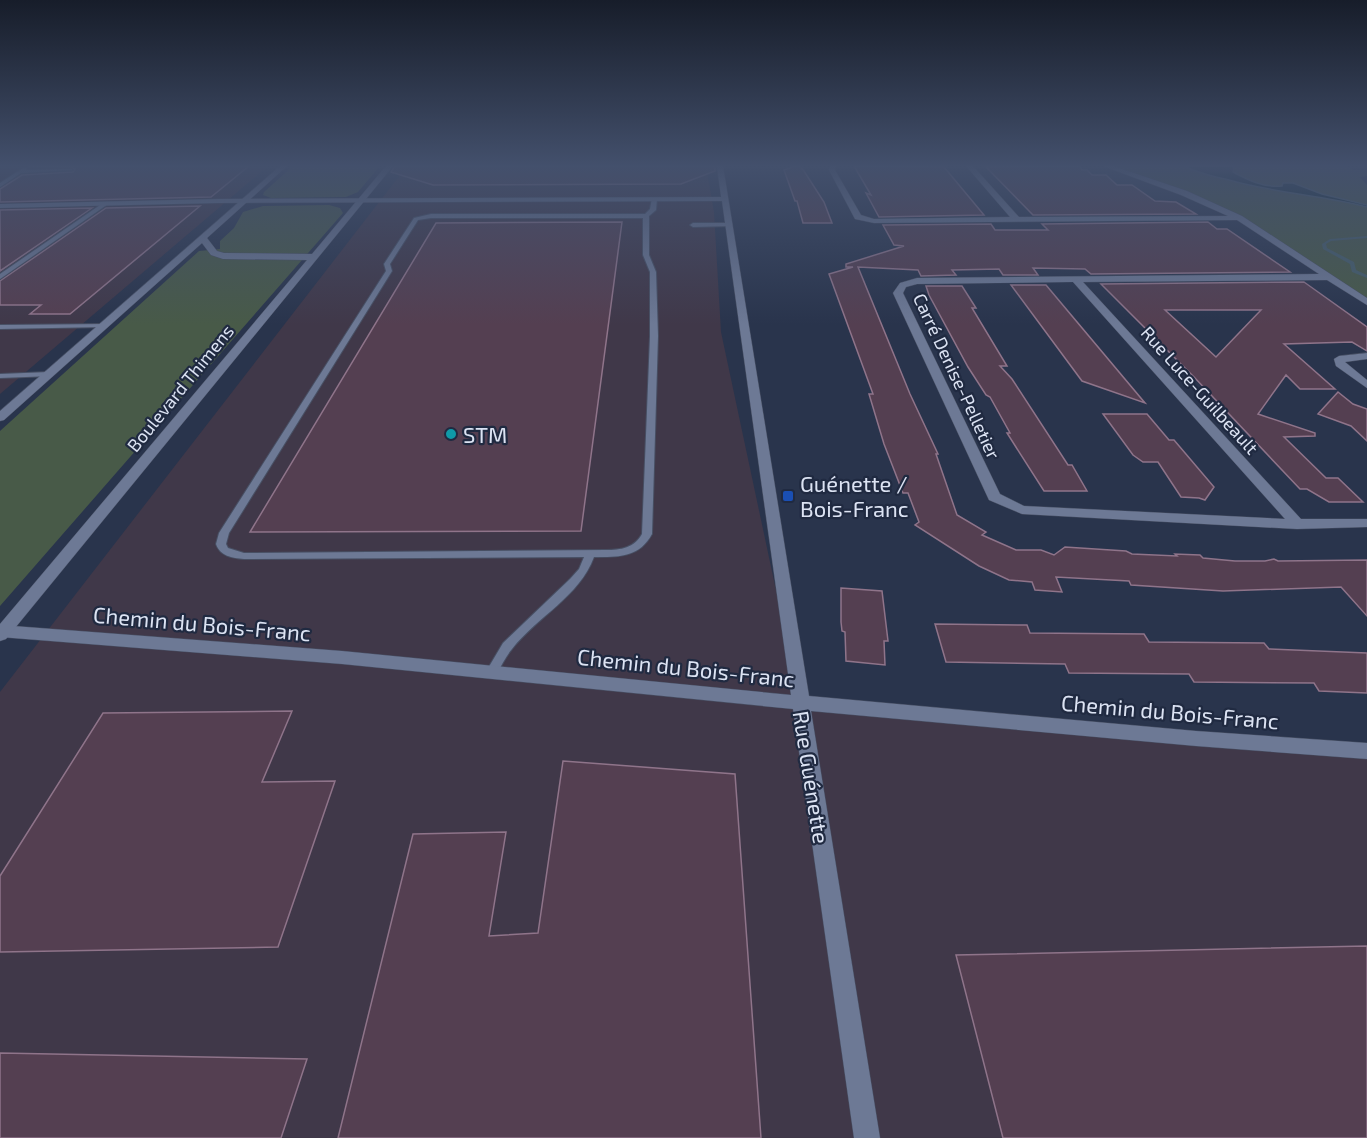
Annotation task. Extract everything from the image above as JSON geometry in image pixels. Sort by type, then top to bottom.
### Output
[{"type":"street","points":[[0,417],[224,219]]},
{"type":"street","name":"Boulevard Thimens","points":[[1,632],[347,219]]},
{"type":"street","name":"Rue Guénette","points":[[728,219],[867,1138]]},
{"type":"street","points":[[865,219],[874,221],[1008,219]]},
{"type":"street","points":[[1241,219],[1367,302]]},
{"type":"street","points":[[203,238],[214,253],[223,256],[315,257]]},
{"type":"street","name":"Carré Denise-Pelletier","points":[[1330,277],[917,281],[903,285],[898,293],[994,497],[1022,510],[1297,524],[1367,523]]},
{"type":"street","name":"Rue Luce-Guilbeault","points":[[1076,280],[1297,524]]},
{"type":"street","points":[[1367,356],[1339,358],[1340,364],[1367,386]]},
{"type":"street","name":"Chemin du Bois-Franc","points":[[1,632],[493,670],[800,703],[1367,751]]},
{"type":"lane","points":[[0,276],[83,219]]},
{"type":"lane","points":[[416,219],[390,256],[387,264],[389,271],[220,539],[221,549],[226,553],[244,556],[590,554],[627,552],[641,545],[647,534],[654,326],[653,272],[646,255],[646,219]]},
{"type":"lane","points":[[693,225],[729,225]]},
{"type":"lane","points":[[0,327],[105,325]]},
{"type":"lane","points":[[0,375],[49,374]]},
{"type":"lane","points":[[493,670],[507,646],[579,576],[590,554]]},
{"type":"shaded area","points":[[0,219],[206,219],[0,394]]},
{"type":"shaded area","points":[[366,219],[714,219],[721,332],[800,703],[1367,749],[1367,1138],[0,1138],[0,692]]},
{"type":"green space","points":[[239,219],[338,219],[0,606],[0,431],[199,251],[220,249],[220,241],[234,228]]},
{"type":"green space","points":[[1239,219],[1367,219],[1367,304]]},
{"type":"building","points":[[0,219],[76,219],[0,271]]},
{"type":"building","points":[[90,219],[184,219],[70,314],[30,314],[41,305],[0,305],[0,281]]},
{"type":"building","points":[[802,219],[831,219],[832,223],[803,223]]},
{"type":"building","name":"STM","points":[[622,222],[581,531],[250,532],[436,223]]},
{"type":"building","points":[[1208,222],[1217,229],[1227,229],[1290,272],[1091,274],[1085,269],[1033,268],[1038,275],[1003,275],[999,269],[952,270],[956,275],[921,276],[918,270],[858,267],[910,394],[938,454],[936,454],[957,515],[986,532],[982,535],[1016,550],[1041,550],[1054,555],[1065,547],[1126,551],[1132,554],[1200,555],[1203,558],[1235,561],[1367,560],[1367,616],[1341,587],[1223,591],[1131,585],[1129,581],[1056,577],[1062,592],[1035,590],[1032,582],[1009,580],[979,566],[915,525],[919,522],[908,493],[903,493],[884,444],[869,394],[873,394],[829,274],[853,267],[846,267],[846,264],[904,246],[894,245],[883,225],[991,224],[995,230],[1048,230],[1042,224]]},
{"type":"building","points":[[1304,282],[1367,327],[1367,351],[1352,342],[1284,344],[1335,389],[1300,389],[1286,375],[1258,414],[1315,433],[1315,436],[1284,437],[1326,478],[1338,478],[1363,502],[1329,502],[1307,489],[1300,489],[1194,377],[1101,284]],"holes":[[[1165,310],[1261,310],[1216,357]]]},
{"type":"building","points":[[1011,285],[1046,285],[1145,403],[1082,381]]},
{"type":"building","points":[[926,286],[962,286],[976,308],[972,308],[1007,366],[1000,366],[1012,379],[1068,465],[1072,465],[1087,491],[1044,491],[1007,433],[1010,433],[990,397],[986,395],[968,367]]},
{"type":"building","points":[[1338,392],[1353,404],[1367,409],[1367,441],[1351,426],[1318,414]]},
{"type":"building","points":[[1103,414],[1147,414],[1169,440],[1174,440],[1214,487],[1205,500],[1181,497],[1158,462],[1143,462],[1133,455]]},
{"type":"building","points":[[841,588],[882,591],[888,641],[884,641],[885,665],[846,661],[845,632],[842,631],[841,622]]},
{"type":"building","points":[[935,624],[1027,625],[1030,633],[1144,634],[1149,642],[1264,643],[1269,649],[1367,653],[1367,693],[1319,691],[1314,683],[1194,682],[1189,674],[1069,673],[1065,664],[946,662]]},
{"type":"building","points":[[292,711],[262,782],[335,781],[278,947],[0,952],[0,876],[103,713]]},
{"type":"building","points":[[563,761],[735,774],[761,1138],[338,1138],[413,834],[506,832],[489,936],[538,933]]},
{"type":"building","points":[[1367,946],[1367,1138],[1003,1138],[956,955]]},
{"type":"building","points":[[0,1053],[307,1059],[281,1138],[0,1138]]},
{"type":"waterway","points":[[1367,237],[1330,240],[1324,244],[1325,249],[1352,263],[1354,271],[1367,277]]},
{"type":"place","name":"STM","points":[[451,434]]},
{"type":"place","name":"Guénette / Bois-Franc","points":[[788,496]]}]
